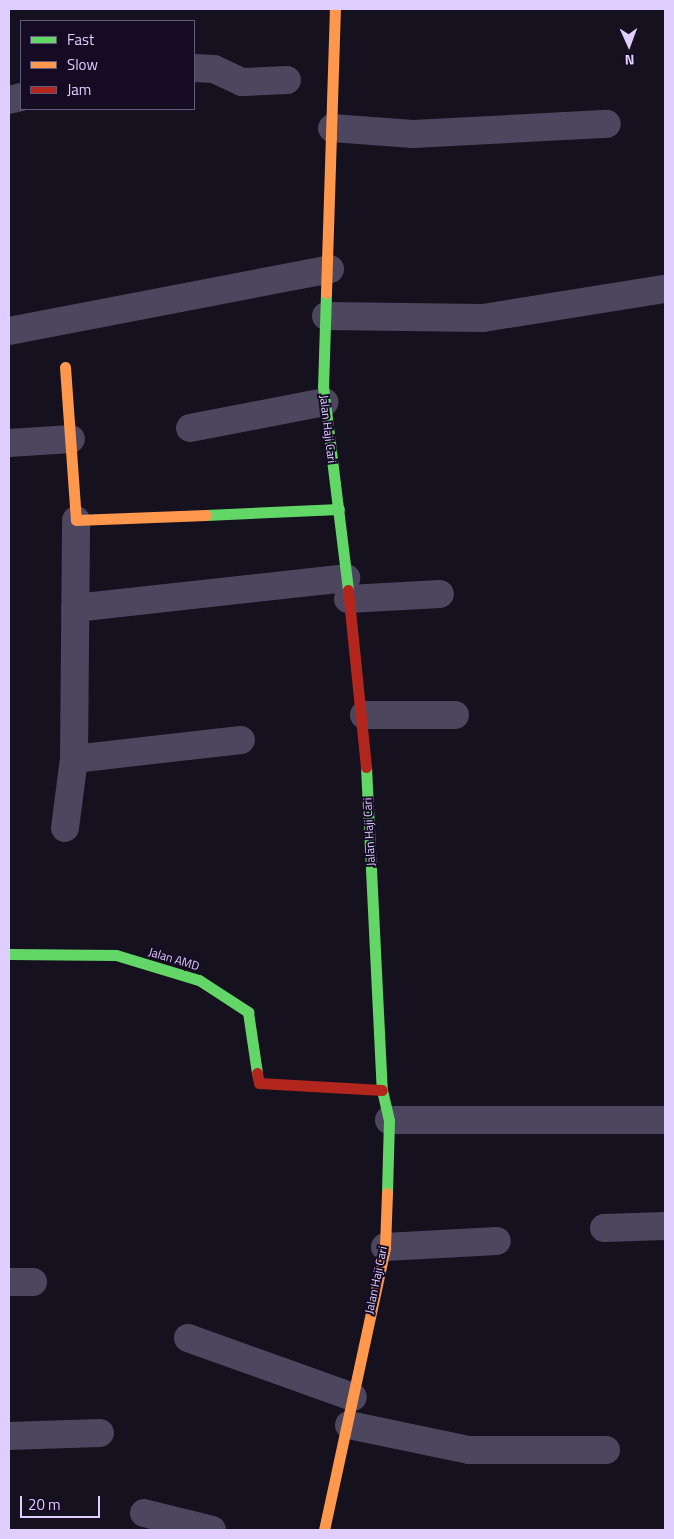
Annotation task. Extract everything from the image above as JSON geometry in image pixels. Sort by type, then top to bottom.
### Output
[{"type":"street","name":"Jalan Haji Cari","points":[[324,1530],[349,1425],[353,1397],[385,1247],[389,1120],[382,1090],[364,715],[325,402],[326,316],[330,269],[335,9]]},
{"type":"street","points":[[195,68],[214,69],[242,82],[287,80]]},
{"type":"street","points":[[332,128],[413,134],[607,124]]},
{"type":"street","points":[[9,331],[330,269]]},
{"type":"street","points":[[326,316],[483,318],[665,289]]},
{"type":"street","points":[[65,367],[76,520],[74,759],[65,828]]},
{"type":"street","points":[[190,428],[325,402]]},
{"type":"street","points":[[9,443],[71,439]]},
{"type":"street","points":[[76,520],[339,509]]},
{"type":"street","points":[[75,608],[347,588],[440,594]]},
{"type":"street","points":[[364,715],[455,715]]},
{"type":"street","points":[[74,759],[242,740]]},
{"type":"street","name":"Jalan AMD","points":[[9,954],[116,955],[199,980],[248,1012],[259,1083],[382,1090]]},
{"type":"street","points":[[389,1120],[665,1120]]},
{"type":"street","points":[[604,1228],[665,1226]]},
{"type":"street","points":[[385,1247],[497,1241]]},
{"type":"street","points":[[188,1338],[353,1397]]},
{"type":"street","points":[[349,1425],[469,1450],[606,1450]]},
{"type":"street","points":[[9,1436],[100,1433]]},
{"type":"street","points":[[144,1513],[212,1530]]},
{"type":"traffic: fast","points":[[326,293],[323,386],[348,590]]},
{"type":"traffic: fast","points":[[206,515],[339,509]]},
{"type":"traffic: fast","points":[[366,767],[382,1090],[389,1120],[387,1193]]},
{"type":"traffic: fast","points":[[9,954],[116,955],[199,980],[248,1012],[257,1073]]},
{"type":"traffic: slow","points":[[326,293],[335,9]]},
{"type":"traffic: slow","points":[[65,367],[76,520],[206,515]]},
{"type":"traffic: slow","points":[[324,1530],[385,1247],[387,1193]]},
{"type":"traffic: jam","points":[[348,590],[366,767]]},
{"type":"traffic: jam","points":[[257,1073],[259,1083],[382,1090]]}]
